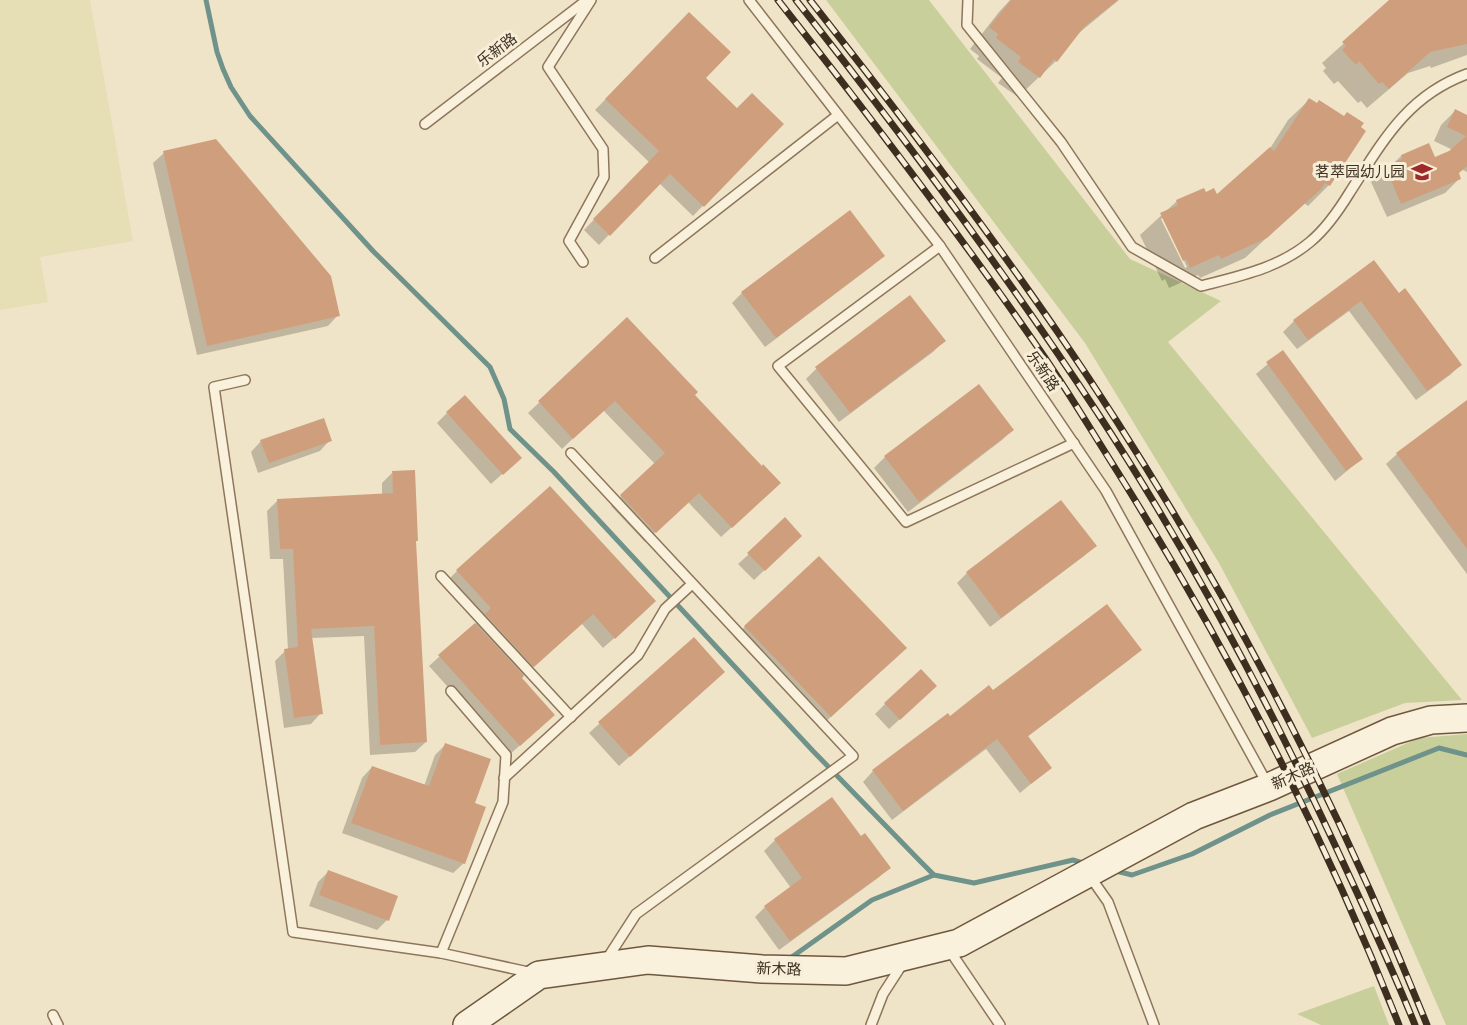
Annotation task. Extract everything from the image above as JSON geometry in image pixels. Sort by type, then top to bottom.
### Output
[{"type":"street","name":"新木路","points":[[466,1025],[539,975],[648,960],[762,969],[846,971],[959,943],[1194,816],[1269,787],[1411,724],[1431,720],[1467,718]]},
{"type":"lane","name":"乐新路","points":[[425,124],[589,0]]},
{"type":"lane","points":[[583,262],[569,241],[604,177],[603,149],[548,67],[589,0]]},
{"type":"lane","name":"乐新路","points":[[749,0],[940,246],[1106,491],[1269,787]]},
{"type":"lane","points":[[968,0],[967,25],[1061,142],[1132,247],[1201,286],[1259,271],[1294,254],[1310,242],[1336,214],[1392,128],[1406,112],[1437,88],[1467,74]]},
{"type":"lane","points":[[655,258],[838,115]]},
{"type":"lane","points":[[940,246],[778,366],[906,522],[1074,443]]},
{"type":"lane","points":[[245,380],[214,387],[293,932],[441,953],[539,975]]},
{"type":"lane","points":[[571,453],[853,756],[636,914],[602,966]]},
{"type":"lane","points":[[441,576],[571,717]]},
{"type":"lane","points":[[504,778],[638,655],[664,609],[692,584]]},
{"type":"lane","points":[[441,953],[503,802],[506,755],[451,691]]},
{"type":"lane","points":[[1087,873],[1108,902],[1154,1025]]},
{"type":"lane","points":[[947,946],[1000,1025]]},
{"type":"lane","points":[[871,1025],[883,994],[908,956]]},
{"type":"lane","points":[[53,1015],[58,1025]]},
{"type":"shaded area","points":[[0,0],[90,0],[133,241],[40,257],[48,302],[0,310]]},
{"type":"green space","points":[[826,0],[929,0],[1130,259],[1221,301],[1168,342],[1462,700],[1405,703],[1312,738],[1219,563],[1085,343]]},
{"type":"green space","points":[[1467,734],[1467,1025],[1446,1025],[1337,774],[1419,738]]},
{"type":"green space","points":[[1374,986],[1389,1025],[1321,1025],[1297,1014]]},
{"type":"building","points":[[1011,0],[1118,0],[1084,27],[1057,62],[1054,59],[1040,78],[1018,62],[1021,57],[996,38],[998,34],[989,27]]},
{"type":"building","points":[[1389,0],[1467,0],[1467,44],[1430,52],[1389,89],[1382,82],[1379,84],[1359,61],[1356,65],[1342,50],[1346,46],[1342,42]]},
{"type":"building","points":[[689,12],[731,52],[706,78],[737,108],[752,93],[784,124],[704,207],[670,174],[610,236],[593,219],[659,151],[605,99]]},
{"type":"building","points":[[1309,98],[1317,103],[1319,100],[1344,116],[1347,112],[1364,123],[1361,127],[1366,131],[1330,186],[1325,183],[1267,238],[1221,259],[1219,255],[1190,268],[1186,259],[1183,261],[1160,213],[1178,205],[1176,200],[1204,188],[1206,192],[1214,188],[1217,194],[1270,147],[1274,151]]},
{"type":"building","points":[[1455,109],[1467,115],[1467,166],[1459,173],[1461,179],[1401,204],[1385,166],[1402,159],[1401,155],[1429,143],[1435,157],[1449,151],[1466,136],[1447,127]]},
{"type":"building","points":[[216,139],[331,276],[340,316],[207,346],[163,151]]},
{"type":"building","points":[[850,210],[885,256],[776,338],[741,292]]},
{"type":"building","points":[[1374,260],[1399,293],[1405,288],[1462,365],[1427,391],[1361,301],[1308,340],[1293,320]]},
{"type":"building","points":[[910,295],[946,341],[850,413],[815,367]]},
{"type":"building","points":[[627,317],[698,392],[695,395],[781,483],[732,528],[699,493],[656,533],[620,495],[665,453],[615,401],[573,439],[538,401]]},
{"type":"building","points":[[1283,350],[1363,459],[1346,471],[1266,362]]},
{"type":"building","points":[[979,384],[1014,430],[919,502],[884,456]]},
{"type":"building","points":[[465,395],[522,458],[503,475],[446,412]]},
{"type":"building","points":[[1467,400],[1467,549],[1396,453]]},
{"type":"building","points":[[324,418],[332,441],[269,463],[260,440]]},
{"type":"building","points":[[415,470],[418,541],[416,541],[427,742],[380,745],[374,626],[311,629],[323,714],[294,718],[284,649],[298,647],[293,549],[280,549],[277,499],[393,493],[392,471]]},
{"type":"building","points":[[550,486],[656,601],[615,639],[593,614],[534,667],[485,614],[491,608],[456,570]]},
{"type":"building","points":[[1061,500],[1097,546],[1001,618],[966,572]]},
{"type":"building","points":[[785,517],[802,536],[765,571],[747,553]]},
{"type":"building","points":[[819,556],[907,648],[831,717],[744,626]]},
{"type":"building","points":[[1107,604],[1142,650],[1028,736],[1052,768],[1031,784],[997,739],[903,811],[872,770],[948,713],[950,716],[989,685],[993,690]]},
{"type":"building","points":[[475,623],[524,676],[522,678],[555,715],[520,746],[438,655]]},
{"type":"building","points":[[694,637],[725,672],[630,757],[598,722]]},
{"type":"building","points":[[921,669],[937,686],[900,720],[884,703]]},
{"type":"building","points":[[445,743],[491,759],[475,803],[486,807],[465,864],[351,823],[372,766],[429,786]]},
{"type":"building","points":[[832,797],[861,836],[865,833],[891,868],[790,941],[764,906],[802,878],[774,839]]},
{"type":"building","points":[[328,870],[398,896],[389,921],[319,895]]},
{"type":"waterway","points":[[206,0],[223,69],[231,87],[250,116],[373,251],[490,367],[504,399],[510,429],[554,472],[813,751],[934,875],[974,883],[1073,860],[1086,864]]},
{"type":"waterway","points":[[1112,870],[1132,875],[1192,854],[1270,815],[1439,748],[1467,755]]},
{"type":"waterway","points":[[789,959],[872,900],[934,875]]},
{"type":"railway","points":[[778,0],[911,172],[1008,304],[1069,394],[1158,537],[1271,742],[1338,882],[1399,1025]]},
{"type":"railway","points":[[796,0],[874,100],[987,253],[1060,356],[1129,461],[1192,567],[1280,731],[1365,911],[1415,1025]]},
{"type":"railway","points":[[810,0],[937,165],[1029,291],[1113,415],[1165,499],[1262,669],[1307,757],[1349,845],[1427,1025]]},
{"type":"place","name":"茗萃园幼儿园","points":[[1422,172]]}]
